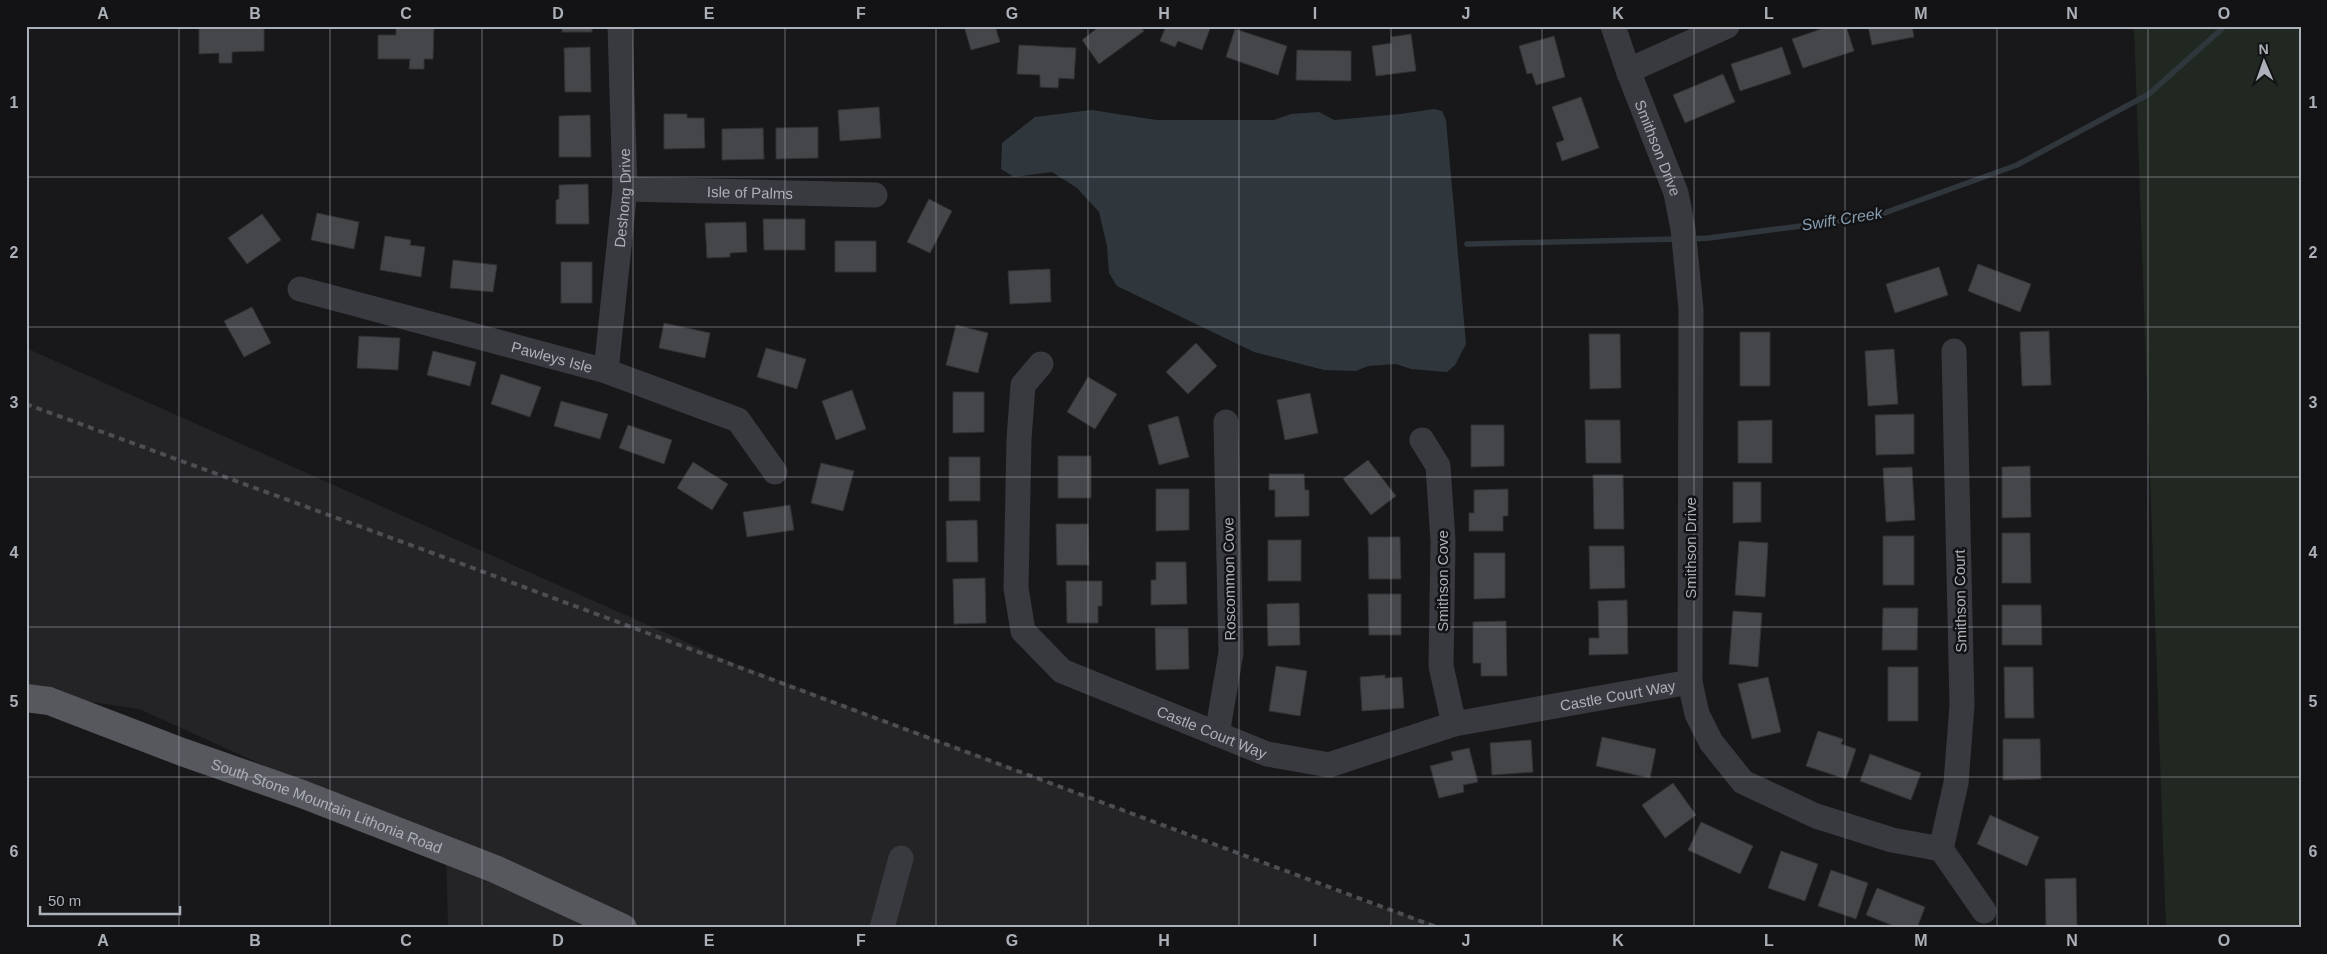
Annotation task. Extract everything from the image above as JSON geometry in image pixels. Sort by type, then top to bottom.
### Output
[{"type":"main road","name":"South Stone Mountain Lithonia Road","points":[[26,698],[48,702],[330,805],[495,869],[623,928]]},
{"type":"street","name":"Deshong Drive","points":[[606,370],[625,189],[620,26]]},
{"type":"street","name":"Smithson Drive","points":[[1613,26],[1629,73],[1676,193],[1683,229],[1691,309],[1690,682],[1696,714],[1711,742],[1743,782],[1816,816],[1892,840],[1941,849]]},
{"type":"street","points":[[1629,73],[1632,69],[1727,26]]},
{"type":"street","name":"Isle of Palms","points":[[625,189],[875,195]]},
{"type":"street","name":"Pawleys Isle","points":[[300,289],[606,370],[738,420],[775,472]]},
{"type":"street","name":"Smithson Court","points":[[1941,849],[1956,783],[1962,705],[1954,351]]},
{"type":"street","name":"Castle Court Way","points":[[1041,364],[1023,384],[1019,439],[1016,588],[1023,631],[1062,671],[1266,754],[1328,765],[1454,724],[1690,682]]},
{"type":"street","name":"Roscommon Cove","points":[[1217,734],[1231,653],[1226,422]]},
{"type":"street","name":"Smithson Cove","points":[[1422,440],[1438,466],[1443,541],[1441,666],[1454,724]]},
{"type":"street","points":[[1941,849],[1984,911]]},
{"type":"street","points":[[882,928],[901,858]]},
{"type":"shaded area","points":[[2134,26],[2301,26],[2301,928],[2166,928]]},
{"type":"shaded area","points":[[1434,109],[1442,111],[1446,120],[1466,344],[1455,365],[1447,372],[1411,369],[1396,364],[1368,366],[1356,371],[1324,370],[1254,352],[1117,286],[1109,273],[1107,246],[1099,212],[1077,188],[1052,172],[1014,177],[1001,169],[1002,143],[1035,117],[1091,110],[1157,120],[1274,120],[1291,114],[1319,112],[1334,120]]},
{"type":"shaded area","points":[[26,348],[731,662],[1368,903],[1447,928],[448,928],[446,848],[139,709],[26,692]]},
{"type":"building","points":[[199,26],[264,26],[264,51],[232,52],[232,63],[219,63],[219,53],[199,54]]},
{"type":"building","points":[[396,26],[434,26],[433,59],[424,59],[424,69],[409,69],[410,59],[378,59],[378,35],[396,35]]},
{"type":"building","points":[[562,26],[592,26],[592,32],[562,32]]},
{"type":"building","points":[[964,26],[995,26],[1000,42],[971,50]]},
{"type":"building","points":[[1100,26],[1140,26],[1144,31],[1099,64],[1082,40]]},
{"type":"building","points":[[1166,26],[1211,26],[1202,50],[1178,41],[1175,47],[1160,41]]},
{"type":"building","points":[[1830,26],[1846,26],[1854,51],[1803,68],[1792,39]]},
{"type":"building","points":[[1868,26],[1912,26],[1914,37],[1872,45]]},
{"type":"building","points":[[1235,29],[1287,46],[1278,75],[1226,57]]},
{"type":"building","points":[[1411,34],[1416,71],[1376,76],[1372,46],[1392,43],[1391,37]]},
{"type":"building","points":[[1554,36],[1565,77],[1536,85],[1532,73],[1527,74],[1519,46]]},
{"type":"building","points":[[1019,45],[1076,48],[1074,79],[1059,78],[1058,88],[1040,87],[1040,75],[1017,74]]},
{"type":"building","points":[[590,47],[591,92],[565,92],[564,48]]},
{"type":"building","points":[[1782,47],[1791,74],[1740,91],[1731,64]]},
{"type":"building","points":[[1297,50],[1351,51],[1351,81],[1296,80]]},
{"type":"building","points":[[1723,74],[1735,102],[1685,123],[1673,95]]},
{"type":"building","points":[[1581,97],[1599,148],[1562,161],[1556,143],[1564,140],[1552,107]]},
{"type":"building","points":[[879,107],[881,138],[840,141],[838,110]]},
{"type":"building","points":[[664,114],[687,114],[687,118],[704,118],[705,148],[664,149]]},
{"type":"building","points":[[590,115],[591,157],[559,157],[559,116]]},
{"type":"building","points":[[818,127],[818,158],[776,159],[776,128]]},
{"type":"building","points":[[763,128],[764,159],[722,160],[722,129]]},
{"type":"building","points":[[588,184],[589,224],[556,224],[556,200],[559,199],[559,185]]},
{"type":"building","points":[[929,199],[952,211],[930,253],[907,242]]},
{"type":"building","points":[[317,213],[359,222],[354,249],[311,240]]},
{"type":"building","points":[[262,214],[281,240],[247,264],[228,238]]},
{"type":"building","points":[[763,219],[805,219],[805,250],[764,250]]},
{"type":"building","points":[[746,222],[747,252],[730,253],[730,257],[707,258],[705,223]]},
{"type":"building","points":[[385,236],[411,240],[410,245],[425,247],[421,277],[380,270]]},
{"type":"building","points":[[835,241],[876,241],[876,272],[835,272]]},
{"type":"building","points":[[453,260],[497,265],[493,292],[450,288]]},
{"type":"building","points":[[561,262],[592,262],[592,303],[561,303]]},
{"type":"building","points":[[1978,264],[2031,284],[2020,312],[1968,291]]},
{"type":"building","points":[[1939,267],[1948,295],[1895,313],[1886,284]]},
{"type":"building","points":[[1050,269],[1051,302],[1010,304],[1008,271]]},
{"type":"building","points":[[252,307],[271,343],[244,357],[224,321]]},
{"type":"building","points":[[664,323],[710,333],[705,358],[659,348]]},
{"type":"building","points":[[956,325],[988,333],[978,373],[946,365]]},
{"type":"building","points":[[2049,331],[2051,385],[2022,386],[2020,332]]},
{"type":"building","points":[[1740,332],[1770,332],[1770,386],[1740,386]]},
{"type":"building","points":[[1589,334],[1620,334],[1621,388],[1590,389]]},
{"type":"building","points":[[359,336],[400,338],[398,370],[357,368]]},
{"type":"building","points":[[1196,343],[1217,366],[1188,394],[1166,372]]},
{"type":"building","points":[[766,348],[806,359],[797,389],[757,377]]},
{"type":"building","points":[[1894,349],[1898,404],[1868,406],[1865,351]]},
{"type":"building","points":[[433,351],[476,362],[470,386],[427,375]]},
{"type":"building","points":[[501,374],[541,387],[530,417],[491,404]]},
{"type":"building","points":[[1088,377],[1117,394],[1095,429],[1067,412]]},
{"type":"building","points":[[852,390],[866,429],[836,440],[822,401]]},
{"type":"building","points":[[953,392],[984,392],[984,432],[953,433]]},
{"type":"building","points":[[1310,393],[1318,433],[1285,440],[1277,400]]},
{"type":"building","points":[[561,401],[608,414],[600,439],[554,426]]},
{"type":"building","points":[[1914,414],[1914,454],[1876,455],[1875,415]]},
{"type":"building","points":[[1178,416],[1189,457],[1159,465],[1148,425]]},
{"type":"building","points":[[1585,420],[1620,420],[1621,463],[1586,463]]},
{"type":"building","points":[[1772,420],[1772,463],[1738,463],[1738,421]]},
{"type":"building","points":[[628,425],[672,440],[664,464],[619,448]]},
{"type":"building","points":[[1471,425],[1504,425],[1504,466],[1471,467]]},
{"type":"building","points":[[1058,456],[1091,456],[1091,498],[1058,498]]},
{"type":"building","points":[[949,457],[980,457],[980,501],[949,501]]},
{"type":"building","points":[[1368,460],[1396,496],[1371,515],[1343,479]]},
{"type":"building","points":[[693,462],[728,484],[712,510],[677,488]]},
{"type":"building","points":[[821,463],[854,471],[843,511],[811,503]]},
{"type":"building","points":[[2030,466],[2031,517],[2002,518],[2002,467]]},
{"type":"building","points":[[1912,467],[1915,520],[1886,522],[1883,468]]},
{"type":"building","points":[[1269,474],[1304,474],[1305,490],[1309,490],[1309,516],[1275,517],[1275,490],[1269,490]]},
{"type":"building","points":[[1593,475],[1623,475],[1624,529],[1594,529]]},
{"type":"building","points":[[1733,482],[1761,482],[1761,522],[1733,523]]},
{"type":"building","points":[[1156,489],[1189,489],[1189,530],[1156,531]]},
{"type":"building","points":[[1508,489],[1508,516],[1503,516],[1503,531],[1469,531],[1469,513],[1474,513],[1474,490]]},
{"type":"building","points":[[790,505],[794,530],[747,537],[743,512]]},
{"type":"building","points":[[977,520],[978,562],[947,562],[946,521]]},
{"type":"building","points":[[1056,524],[1088,524],[1089,565],[1057,565]]},
{"type":"building","points":[[2002,533],[2030,533],[2031,583],[2002,583]]},
{"type":"building","points":[[1883,536],[1914,536],[1914,585],[1883,585]]},
{"type":"building","points":[[1368,537],[1400,537],[1401,579],[1369,579]]},
{"type":"building","points":[[1268,540],[1301,540],[1301,581],[1268,581]]},
{"type":"building","points":[[1739,541],[1768,543],[1765,597],[1735,595]]},
{"type":"building","points":[[1589,546],[1624,546],[1625,588],[1590,589]]},
{"type":"building","points":[[1474,553],[1505,553],[1505,598],[1474,599]]},
{"type":"building","points":[[1156,562],[1186,562],[1187,604],[1151,605],[1151,580],[1156,580]]},
{"type":"building","points":[[985,578],[986,623],[954,624],[953,579]]},
{"type":"building","points":[[1066,581],[1102,581],[1102,606],[1098,606],[1098,623],[1067,623]]},
{"type":"building","points":[[1368,594],[1401,594],[1401,635],[1369,635]]},
{"type":"building","points":[[1627,600],[1628,654],[1589,655],[1589,638],[1599,638],[1598,601]]},
{"type":"building","points":[[1299,603],[1300,645],[1268,646],[1267,604]]},
{"type":"building","points":[[2002,605],[2041,605],[2042,645],[2002,645]]},
{"type":"building","points":[[1883,608],[1918,608],[1917,650],[1882,650]]},
{"type":"building","points":[[1733,611],[1762,613],[1758,667],[1729,664]]},
{"type":"building","points":[[1506,621],[1507,676],[1481,676],[1481,663],[1473,663],[1473,622]]},
{"type":"building","points":[[1155,628],[1188,628],[1189,669],[1156,670]]},
{"type":"building","points":[[1276,666],[1307,671],[1300,716],[1269,711]]},
{"type":"building","points":[[1888,667],[1918,667],[1918,721],[1888,721]]},
{"type":"building","points":[[2004,667],[2033,667],[2034,718],[2005,718]]},
{"type":"building","points":[[1385,675],[1385,678],[1402,677],[1404,708],[1362,711],[1360,677]]},
{"type":"building","points":[[1768,677],[1781,732],[1752,739],[1738,684]]},
{"type":"building","points":[[1818,731],[1843,739],[1841,744],[1856,749],[1846,779],[1806,766]]},
{"type":"building","points":[[1602,737],[1656,749],[1650,778],[1596,766]]},
{"type":"building","points":[[2003,739],[2040,739],[2041,779],[2003,780]]},
{"type":"building","points":[[1531,740],[1533,772],[1492,775],[1490,743]]},
{"type":"building","points":[[1469,748],[1478,782],[1463,785],[1464,792],[1439,798],[1430,766],[1453,760],[1451,752]]},
{"type":"building","points":[[1870,754],[1921,773],[1911,800],[1860,781]]},
{"type":"building","points":[[1673,783],[1696,815],[1665,838],[1642,805]]},
{"type":"building","points":[[1990,815],[2039,837],[2027,866],[1977,844]]},
{"type":"building","points":[[1701,822],[1753,846],[1740,874],[1688,850]]},
{"type":"building","points":[[1781,851],[1818,864],[1805,901],[1768,888]]},
{"type":"building","points":[[1831,870],[1868,883],[1856,919],[1818,906]]},
{"type":"building","points":[[2076,878],[2077,928],[2046,928],[2045,879]]},
{"type":"building","points":[[1877,888],[1925,907],[1917,928],[1899,928],[1866,915]]},
{"type":"waterway","name":"Swift Creek","points":[[1689,239],[1876,216],[2017,165],[2149,94],[2225,26]]},
{"type":"waterway","name":"Swift Creek","points":[[1467,244],[1677,239]]},
{"type":"railway","points":[[26,404],[446,558],[1439,928]]}]
